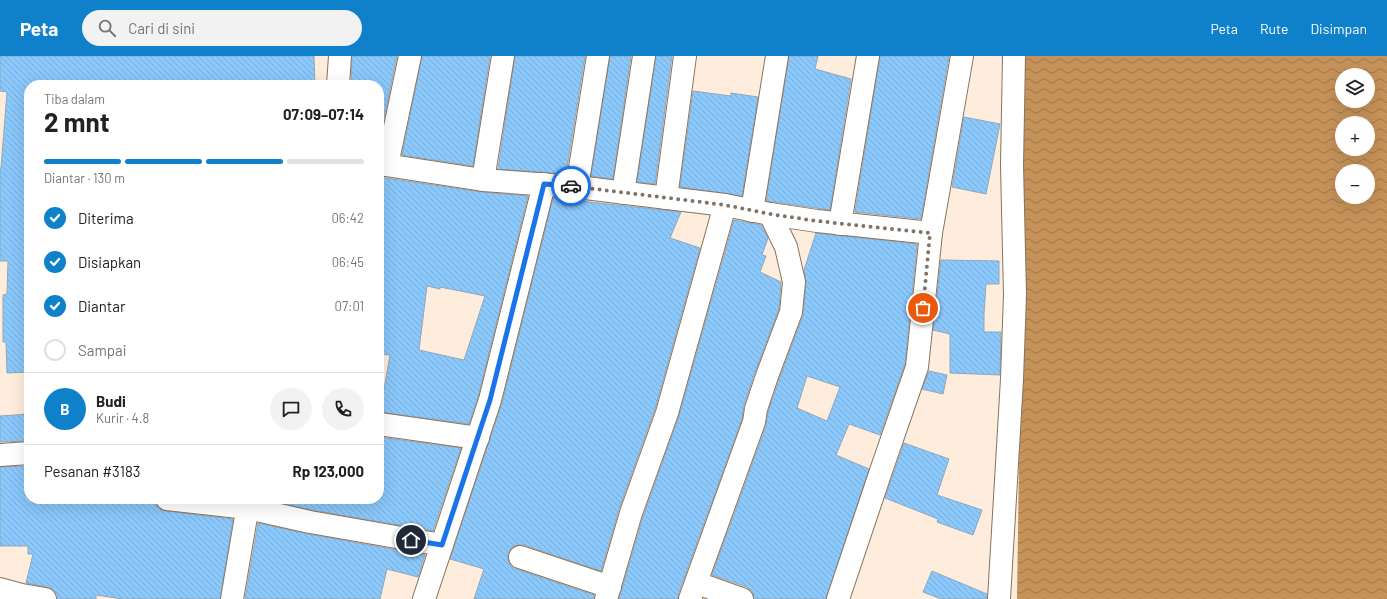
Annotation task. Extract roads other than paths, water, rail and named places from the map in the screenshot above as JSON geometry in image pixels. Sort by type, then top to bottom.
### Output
[{"type":"street","points":[[338,80],[340,56]]},
{"type":"street","points":[[384,161],[410,56]]},
{"type":"street","points":[[483,180],[503,56]]},
{"type":"street","points":[[577,187],[598,56]]},
{"type":"street","points":[[623,193],[644,56]]},
{"type":"street","points":[[666,198],[685,56]]},
{"type":"street","points":[[742,599],[694,591],[754,422],[756,409],[790,312],[794,282],[786,247],[761,212],[777,56]]},
{"type":"street","points":[[840,224],[868,56]]},
{"type":"street","points":[[838,599],[917,367],[930,233],[962,56]]},
{"type":"street","points":[[999,599],[1012,379],[1015,295],[1012,165],[1014,56]]},
{"type":"street","points":[[384,165],[483,180],[577,187],[725,205],[840,224],[930,233]]},
{"type":"street","points":[[424,599],[490,400],[544,184]]},
{"type":"street","points":[[520,557],[608,593],[631,513],[667,413],[725,205]]},
{"type":"street","points":[[384,425],[478,438]]},
{"type":"street","points":[[0,455],[24,453]]},
{"type":"street","points":[[232,599],[249,504],[310,522],[442,545]]},
{"type":"street","points":[[0,589],[22,596],[45,599]]},
{"type":"water","points":[[1025,56],[1387,56],[1387,599],[1017,599]]}]
